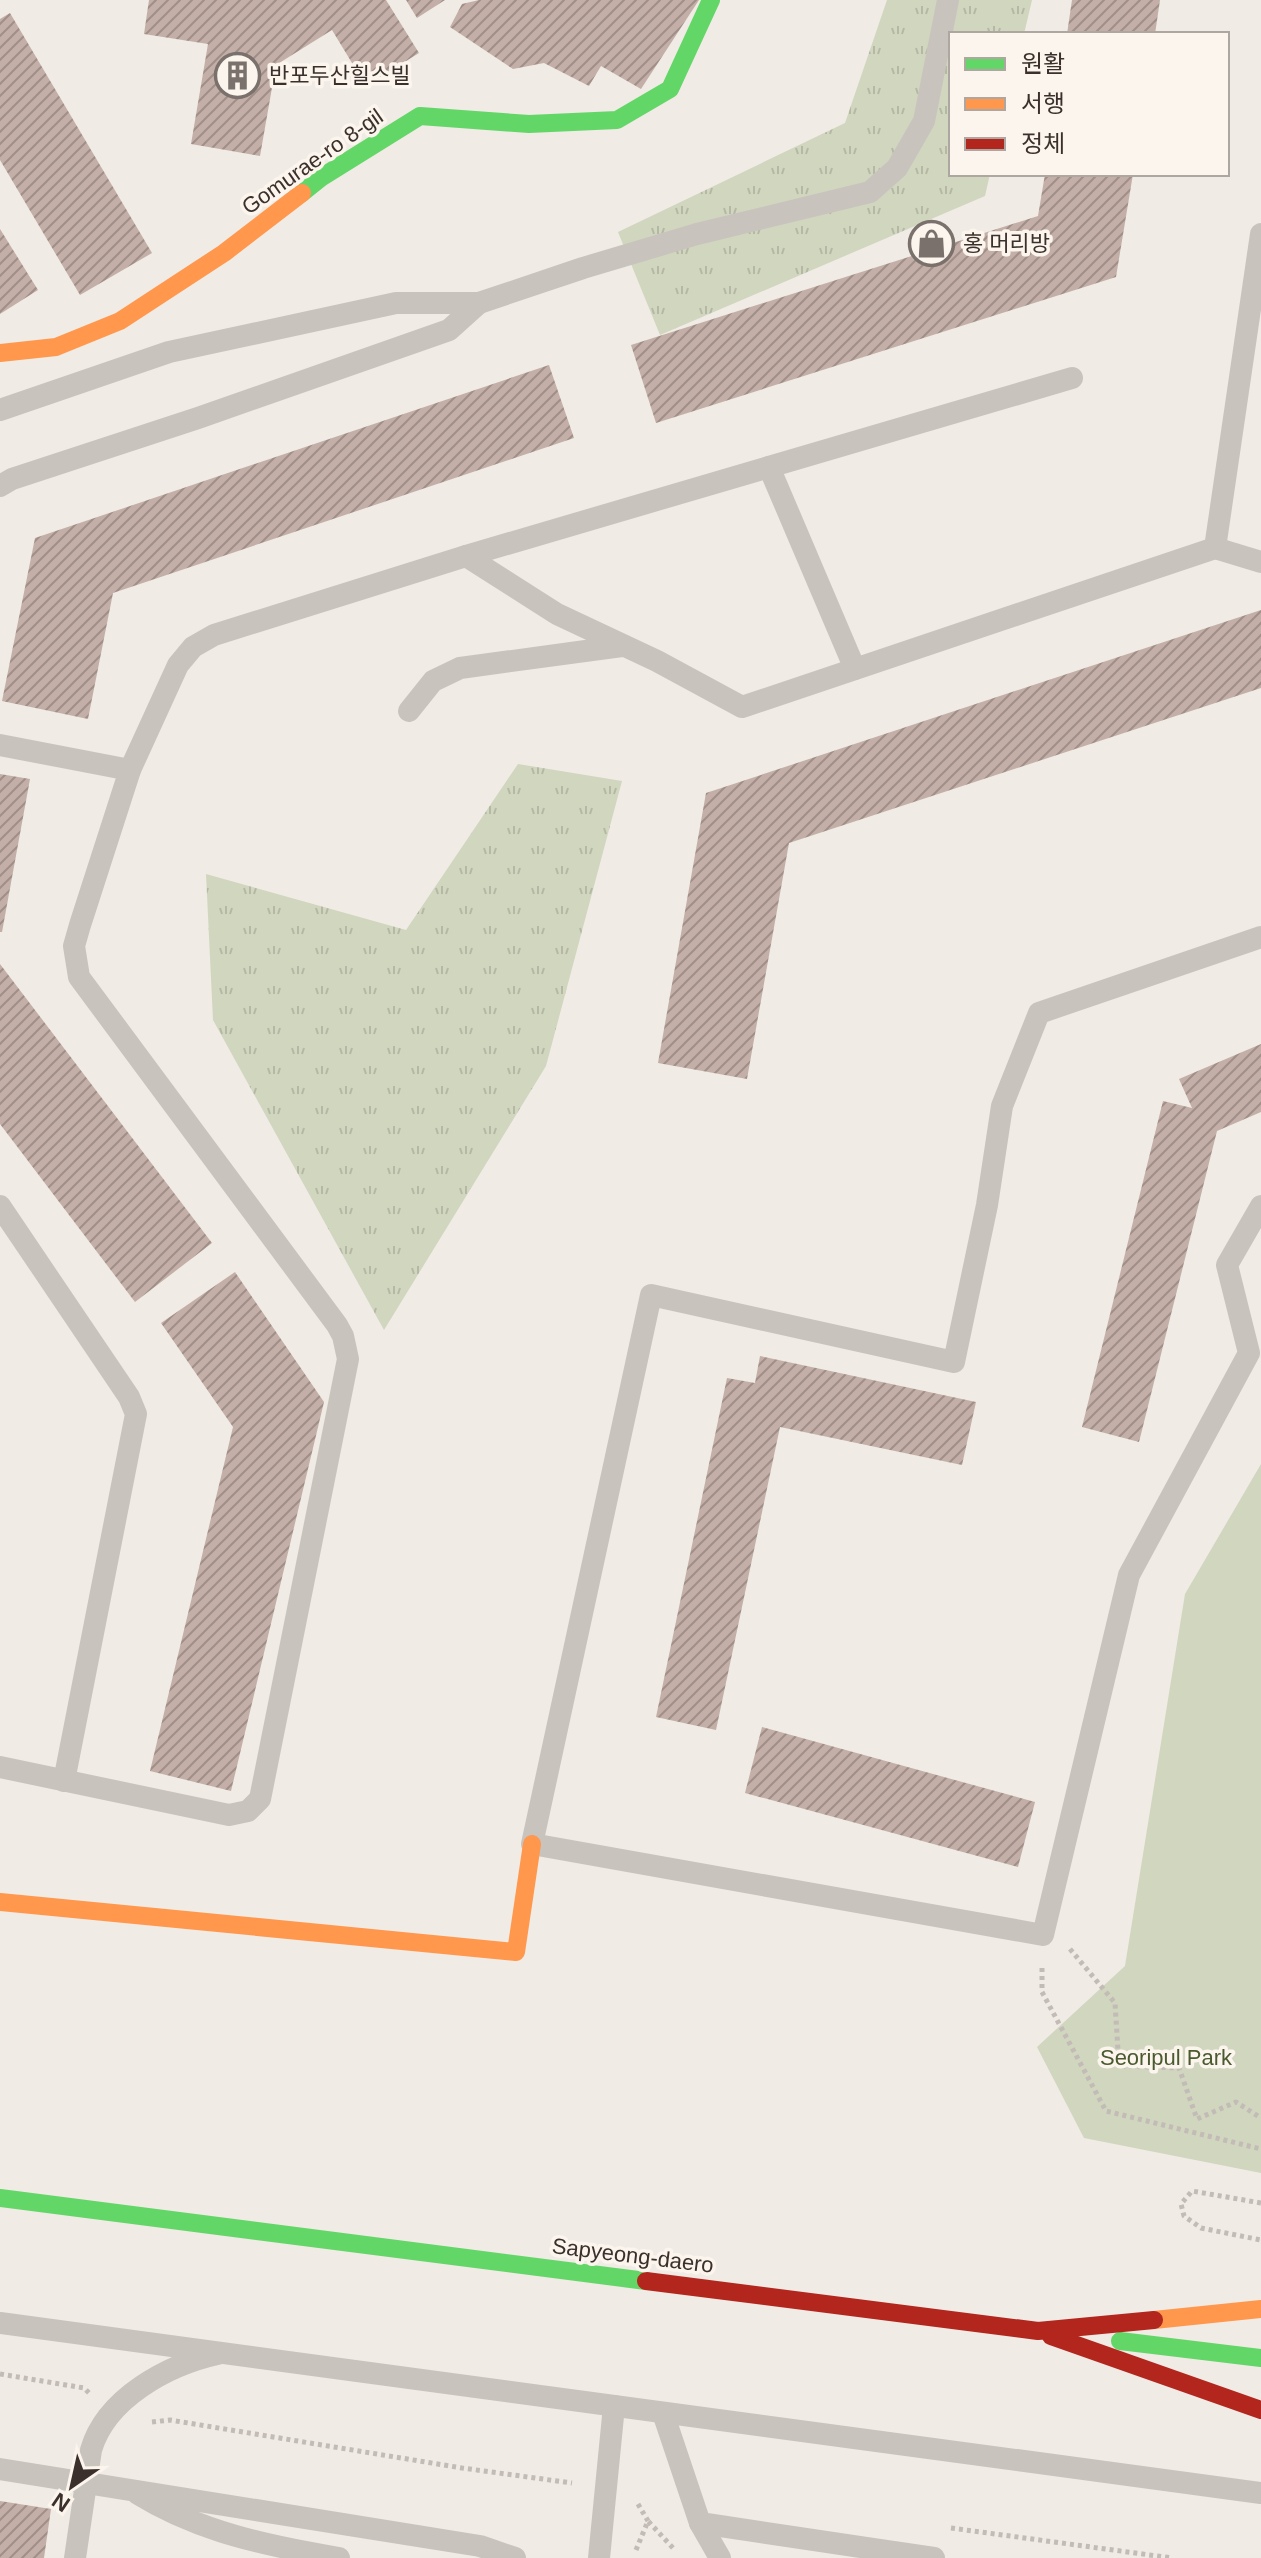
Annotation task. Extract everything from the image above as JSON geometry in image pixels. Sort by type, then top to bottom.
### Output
[{"type":"main road","name":"Gomurae-ro 8-gil","points":[[0,353],[56,347],[120,321],[224,253],[322,177],[420,116],[529,124],[617,120],[670,89],[711,0]]},
{"type":"main road","points":[[0,1902],[516,1952],[532,1844]]},
{"type":"main road","name":"Sapyeong-daero","points":[[0,2198],[1038,2331],[1261,2309]]},
{"type":"main road","points":[[1038,2331],[1261,2358]]},
{"type":"main road","points":[[1038,2331],[1261,2410]]},
{"type":"lane","points":[[0,410],[169,352],[396,303],[479,303],[697,234],[870,192],[897,168],[924,121],[948,0]]},
{"type":"lane","points":[[1215,548],[1261,234]]},
{"type":"lane","points":[[0,486],[12,479],[449,330],[479,303]]},
{"type":"lane","points":[[0,1767],[229,1815],[248,1811],[260,1799],[348,1359],[337,1325],[79,977],[74,946],[130,770],[178,665],[193,647],[214,635],[466,556],[1072,378]]},
{"type":"lane","points":[[769,467],[855,669]]},
{"type":"lane","points":[[466,556],[557,614],[742,707],[1215,548],[1261,562]]},
{"type":"lane","points":[[409,711],[433,681],[460,668],[623,646]]},
{"type":"lane","points":[[0,745],[130,770]]},
{"type":"lane","points":[[1261,937],[1039,1013],[1002,1106],[987,1205],[954,1362],[651,1295],[532,1844],[1043,1935],[1129,1575],[1249,1353],[1227,1265],[1261,1206]]},
{"type":"lane","points":[[0,1206],[129,1397],[136,1414],[64,1781]]},
{"type":"lane","points":[[0,2323],[1261,2493]]},
{"type":"lane","points":[[75,2558],[94,2439],[109,2415],[124,2400],[172,2370],[205,2357],[230,2353]]},
{"type":"lane","points":[[599,2558],[614,2406]]},
{"type":"lane","points":[[663,2413],[700,2523],[720,2558]]},
{"type":"lane","points":[[0,2469],[480,2546],[515,2558]]},
{"type":"lane","points":[[130,2489],[166,2511],[203,2526],[276,2547],[339,2558]]},
{"type":"lane","points":[[700,2523],[934,2558]]},
{"type":"path","points":[[1048,1923],[1115,2003],[1119,2066],[1179,2068],[1197,2119],[1236,2102],[1261,2118]]},
{"type":"path","points":[[1042,1992],[1106,2111],[1261,2149]]},
{"type":"path","points":[[1261,2203],[1192,2191],[1181,2204],[1184,2216],[1201,2228],[1261,2240]]},
{"type":"path","points":[[0,2374],[84,2388],[109,2415],[136,2425],[170,2420],[462,2468],[628,2489],[648,2521],[682,2558]]},
{"type":"path","points":[[632,2558],[648,2521]]},
{"type":"green space","points":[[887,0],[1032,0],[1024,32],[949,32],[949,176],[990,176],[985,196],[660,335],[618,232],[845,123]]},
{"type":"green space","points":[[518,764],[622,781],[546,1066],[384,1330],[213,1020],[206,874],[406,930]]},
{"type":"green space","name":"Seoripul Park","points":[[1261,1464],[1261,2173],[1084,2138],[1037,2047],[1125,1966],[1185,1594]]},
{"type":"building","name":"반포두산힐스빌","points":[[149,0],[386,0],[419,53],[366,86],[332,30],[276,65],[260,156],[191,144],[208,44],[144,34]]},
{"type":"building","points":[[406,0],[445,0],[417,18]]},
{"type":"building","points":[[479,0],[699,0],[641,89],[601,66],[589,86],[544,63],[513,69],[450,27],[462,4]]},
{"type":"building","points":[[1072,0],[1160,0],[1155,32],[1067,32]]},
{"type":"building","points":[[10,13],[152,253],[80,295],[0,160],[0,19]]},
{"type":"building","points":[[1045,176],[1133,176],[1116,277],[656,423],[631,345],[1038,216]]},
{"type":"building","points":[[0,229],[38,290],[0,314]]},
{"type":"building","points":[[549,365],[574,438],[113,593],[88,719],[2,701],[35,538]]},
{"type":"building","points":[[1261,610],[1261,688],[789,843],[747,1079],[658,1063],[706,793]]},
{"type":"building","points":[[0,774],[30,779],[2,932],[0,932]]},
{"type":"building","points":[[0,964],[212,1243],[135,1302],[0,1124]]},
{"type":"building","points":[[1261,1044],[1261,1112],[1217,1131],[1139,1442],[1082,1427],[1163,1101],[1192,1108],[1179,1079]]},
{"type":"building","points":[[235,1272],[324,1402],[231,1791],[150,1771],[233,1427],[161,1323]]},
{"type":"building","points":[[760,1356],[976,1402],[962,1465],[780,1427],[716,1730],[656,1717],[727,1378],[755,1383]]},
{"type":"building","points":[[762,1727],[1035,1802],[1018,1867],[745,1793]]},
{"type":"building","points":[[0,2501],[51,2509],[44,2558],[0,2558]]},
{"type":"traffic: fast","points":[[302,193],[322,177],[420,116],[529,124],[617,120],[670,89],[711,0]]},
{"type":"traffic: fast","points":[[0,2198],[646,2281]]},
{"type":"traffic: fast","points":[[1120,2341],[1261,2358]]},
{"type":"traffic: slow","points":[[0,353],[56,347],[120,321],[224,253],[302,193]]},
{"type":"traffic: slow","points":[[0,1902],[516,1952],[532,1844]]},
{"type":"traffic: slow","points":[[1154,2320],[1261,2309]]},
{"type":"traffic: jam","points":[[646,2281],[1038,2331],[1154,2320]]},
{"type":"traffic: jam","points":[[1051,2336],[1261,2410]]},
{"type":"place","name":"반포두산힐스빌","points":[[238,75]]},
{"type":"place","name":"홍 머리방","points":[[932,243]]}]
